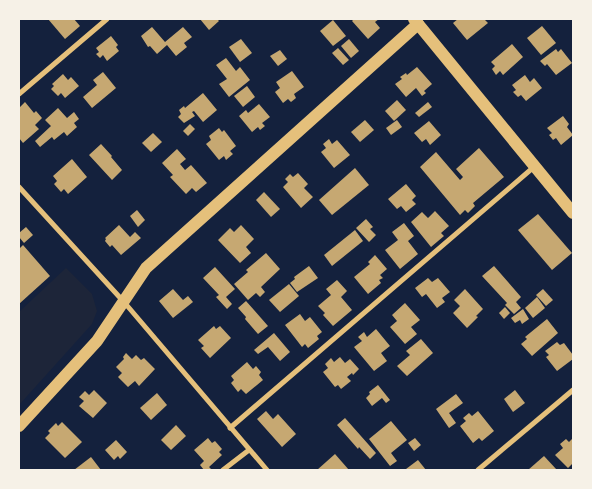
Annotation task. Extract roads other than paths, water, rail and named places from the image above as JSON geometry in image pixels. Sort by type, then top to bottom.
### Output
[{"type":"main road","points":[[19,426],[97,341],[146,268],[416,22],[573,213]]},
{"type":"street","points":[[19,94],[107,19]]},
{"type":"street","points":[[230,428],[535,166]]},
{"type":"street","points":[[19,187],[124,302],[267,470]]},
{"type":"street","points":[[478,470],[573,390]]},
{"type":"street","points":[[223,470],[249,450]]}]
